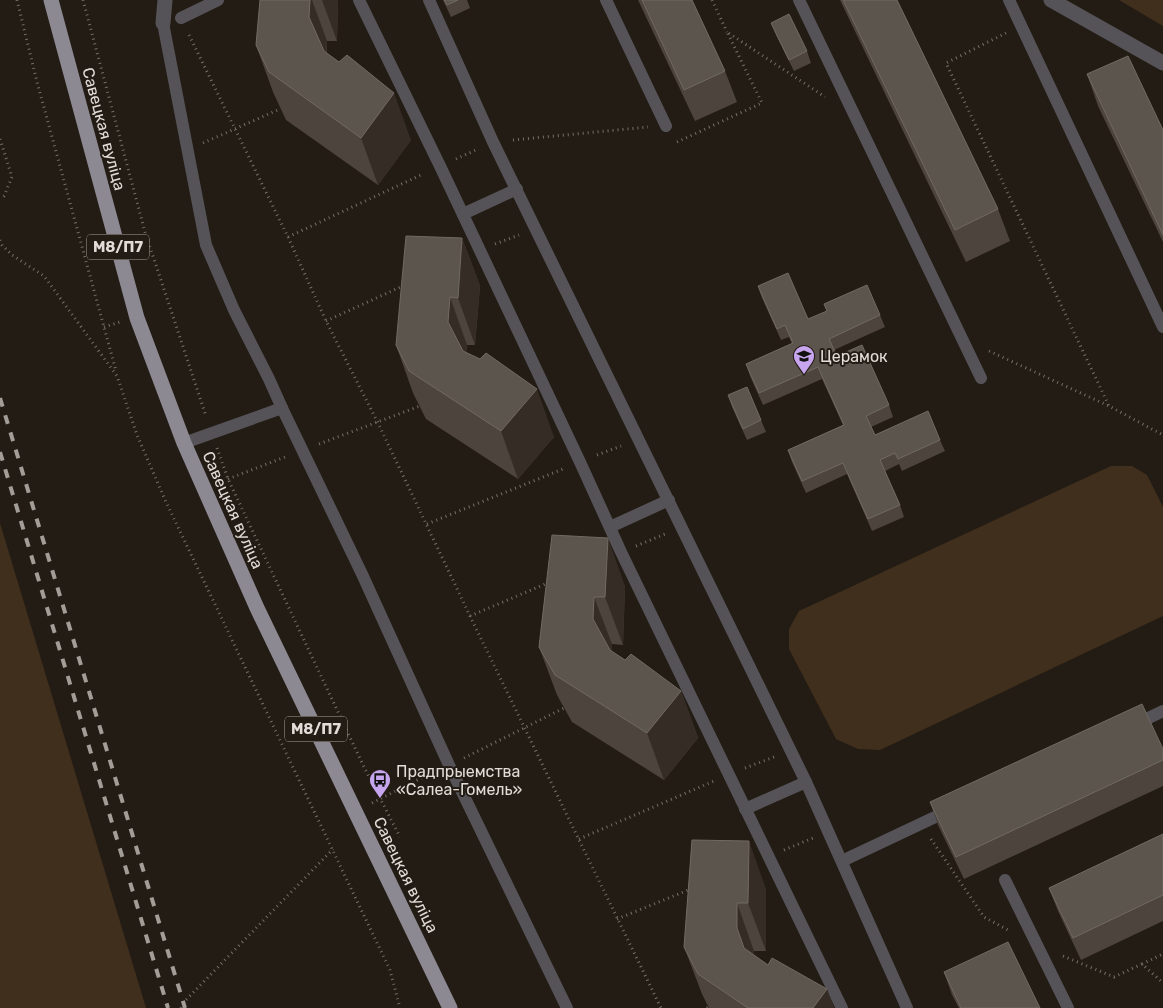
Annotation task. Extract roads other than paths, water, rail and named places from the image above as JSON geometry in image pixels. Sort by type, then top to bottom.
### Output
[{"type":"main road","name":"Савецкая вуліца","points":[[51,0],[138,318],[184,443],[257,608],[450,1008]]},
{"type":"street","points":[[162,23],[165,0]]},
{"type":"street","points":[[1051,0],[1163,63]]},
{"type":"lane","points":[[181,18],[218,0]]},
{"type":"lane","points":[[359,0],[463,214],[621,552],[842,1008]]},
{"type":"lane","points":[[429,0],[493,142],[806,782],[908,1008]]},
{"type":"lane","points":[[606,0],[666,126]]},
{"type":"lane","points":[[799,0],[981,378]]},
{"type":"lane","points":[[1009,0],[1163,327]]},
{"type":"lane","points":[[162,23],[206,244],[234,310],[303,450],[449,765],[567,1008]]},
{"type":"lane","points":[[463,214],[517,189]]},
{"type":"lane","points":[[184,443],[282,408]]},
{"type":"lane","points":[[610,527],[669,500]]},
{"type":"lane","points":[[1118,732],[1163,711]]},
{"type":"lane","points":[[745,809],[806,782]]},
{"type":"lane","points":[[842,861],[966,803]]},
{"type":"lane","points":[[1006,880],[1068,1008]]},
{"type":"railway","points":[[0,398],[185,1008]]},
{"type":"railway","points":[[0,452],[168,1008]]},
{"type":"place","name":"Церамок","points":[[804,375]]},
{"type":"place","name":"Прадпрыемства «Салеа-Гомель»","points":[[380,799]]}]
